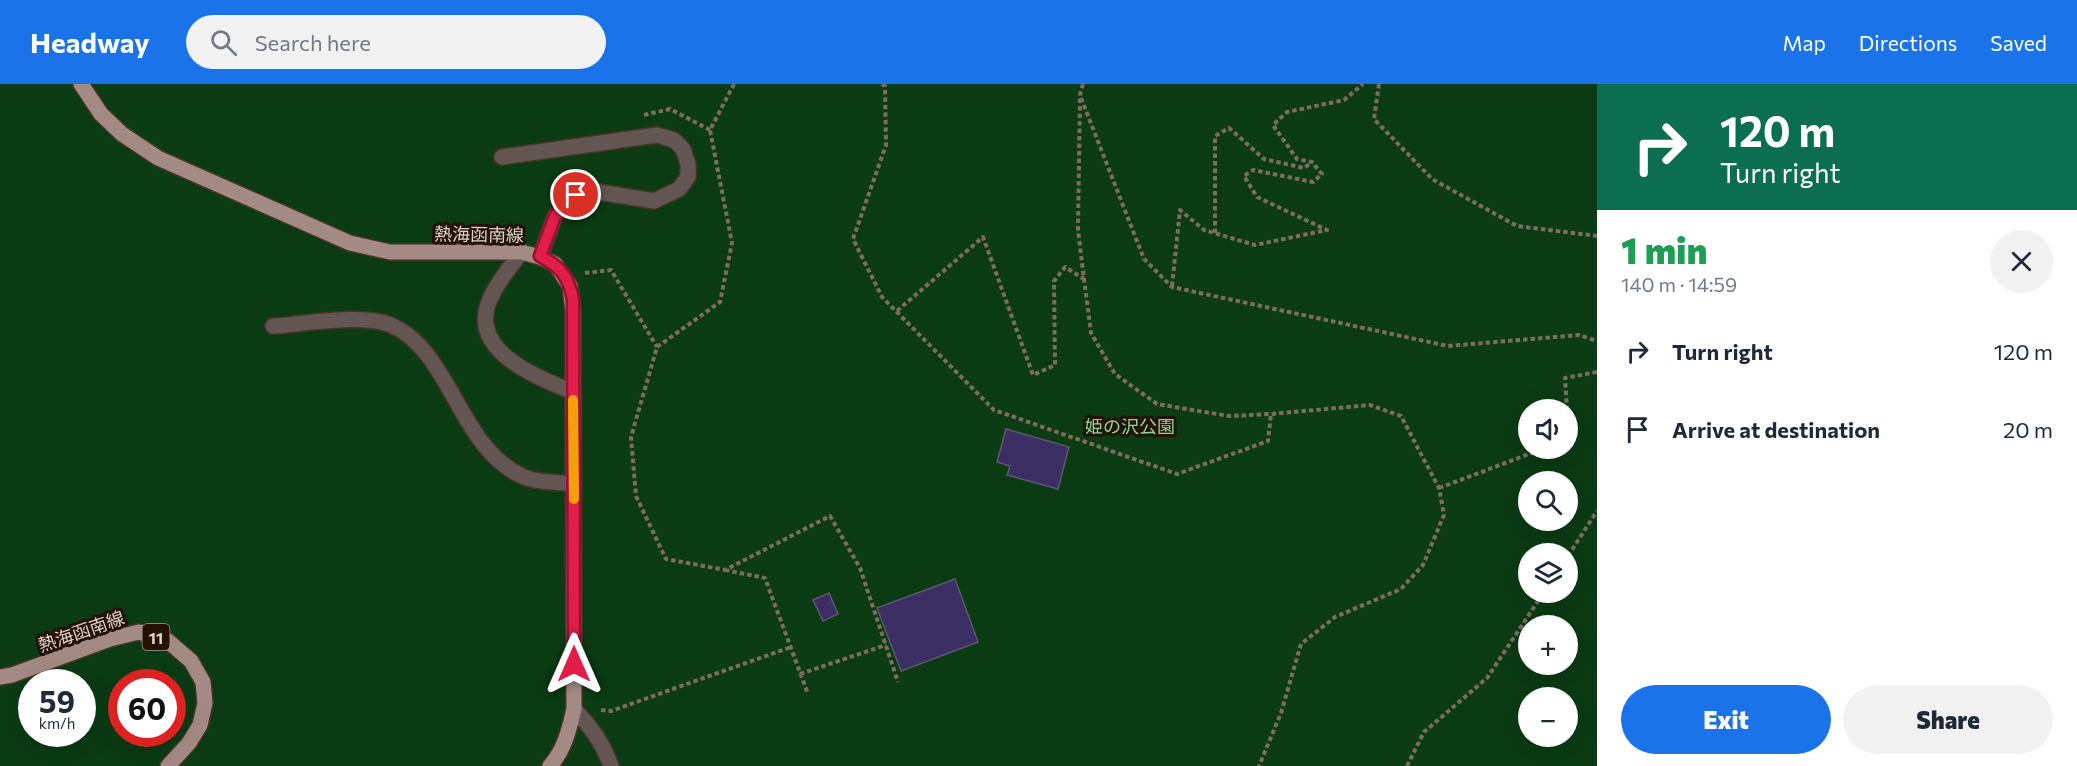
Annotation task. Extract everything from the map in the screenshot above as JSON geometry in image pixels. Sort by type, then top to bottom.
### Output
[{"type":"main road","name":"熱海函南線","points":[[81,84],[101,114],[122,134],[158,158],[350,243],[390,252],[521,252],[540,256],[555,264],[563,274]]},
{"type":"main road","points":[[550,766],[560,754],[569,732],[574,709],[573,300],[570,286],[563,274]]},
{"type":"main road","name":"熱海函南線","points":[[0,677],[12,675],[110,639],[139,632],[168,641],[190,661],[203,682],[205,703],[200,725],[189,743],[168,766]]},
{"type":"street","points":[[502,157],[657,135],[674,140],[683,149],[688,164],[688,177],[679,189],[654,201],[598,192],[576,195],[555,216],[540,256]]},
{"type":"street","points":[[521,252],[493,291],[485,314],[486,328],[502,354],[514,364],[526,372],[573,392]]},
{"type":"street","points":[[273,326],[361,319],[390,325],[408,336],[426,354],[479,439],[498,462],[526,478],[574,484]]},
{"type":"street","points":[[574,709],[595,732],[607,753],[611,766]]},
{"type":"path","points":[[735,84],[710,130],[732,243],[720,302],[657,347],[631,437],[636,496],[666,559],[765,578],[808,694]]},
{"type":"path","points":[[882,84],[885,86],[886,145],[853,239],[882,297],[994,411],[1176,474],[1268,441],[1271,414]]},
{"type":"path","points":[[1083,84],[1080,95],[1078,230],[1091,333],[1115,374],[1157,404],[1229,416],[1370,405],[1401,416],[1439,488],[1444,515],[1423,565],[1416,573],[1401,589],[1335,617],[1301,644],[1281,713],[1259,766]]},
{"type":"path","points":[[1172,287],[1180,210],[1204,230],[1255,245],[1327,230],[1257,196],[1244,176],[1253,170],[1313,182],[1322,174],[1312,162],[1297,159],[1273,125],[1287,112],[1344,100],[1363,84]]},
{"type":"path","points":[[1378,84],[1374,119],[1432,179],[1517,226],[1597,236]]},
{"type":"path","points":[[1080,95],[1144,259],[1172,287],[1448,346],[1579,335],[1597,341]]},
{"type":"path","points":[[1215,233],[1215,136],[1229,128],[1264,159],[1304,168],[1312,162]]},
{"type":"path","points":[[897,311],[983,237],[1033,375],[1055,365],[1054,281],[1065,267],[1084,279]]},
{"type":"path","points":[[563,274],[610,270],[657,347]]},
{"type":"path","points":[[1566,399],[1565,378],[1597,372]]},
{"type":"path","points":[[1439,488],[1518,458]]},
{"type":"path","points":[[1577,543],[1597,512]]},
{"type":"path","points":[[725,570],[830,516],[860,568],[898,682]]},
{"type":"path","points":[[1407,766],[1424,732],[1487,678],[1537,603]]},
{"type":"path","points":[[800,674],[886,645]]},
{"type":"path","points":[[612,711],[791,647]]},
{"type":"green space","name":"姫の沢公園","points":[[0,84],[1597,84],[1597,766],[0,766]]},
{"type":"building","points":[[1006,429],[1069,447],[1058,489],[1007,475],[1010,466],[997,462]]},
{"type":"building","points":[[955,579],[978,642],[901,671],[877,608]]},
{"type":"building","points":[[829,593],[838,614],[823,621],[813,600]]},
{"type":"slow traffic","points":[[573,400],[574,499]]},
{"type":"route","points":[[574,664],[573,300],[570,286],[563,274],[555,264],[540,256],[555,216],[576,195]]}]
